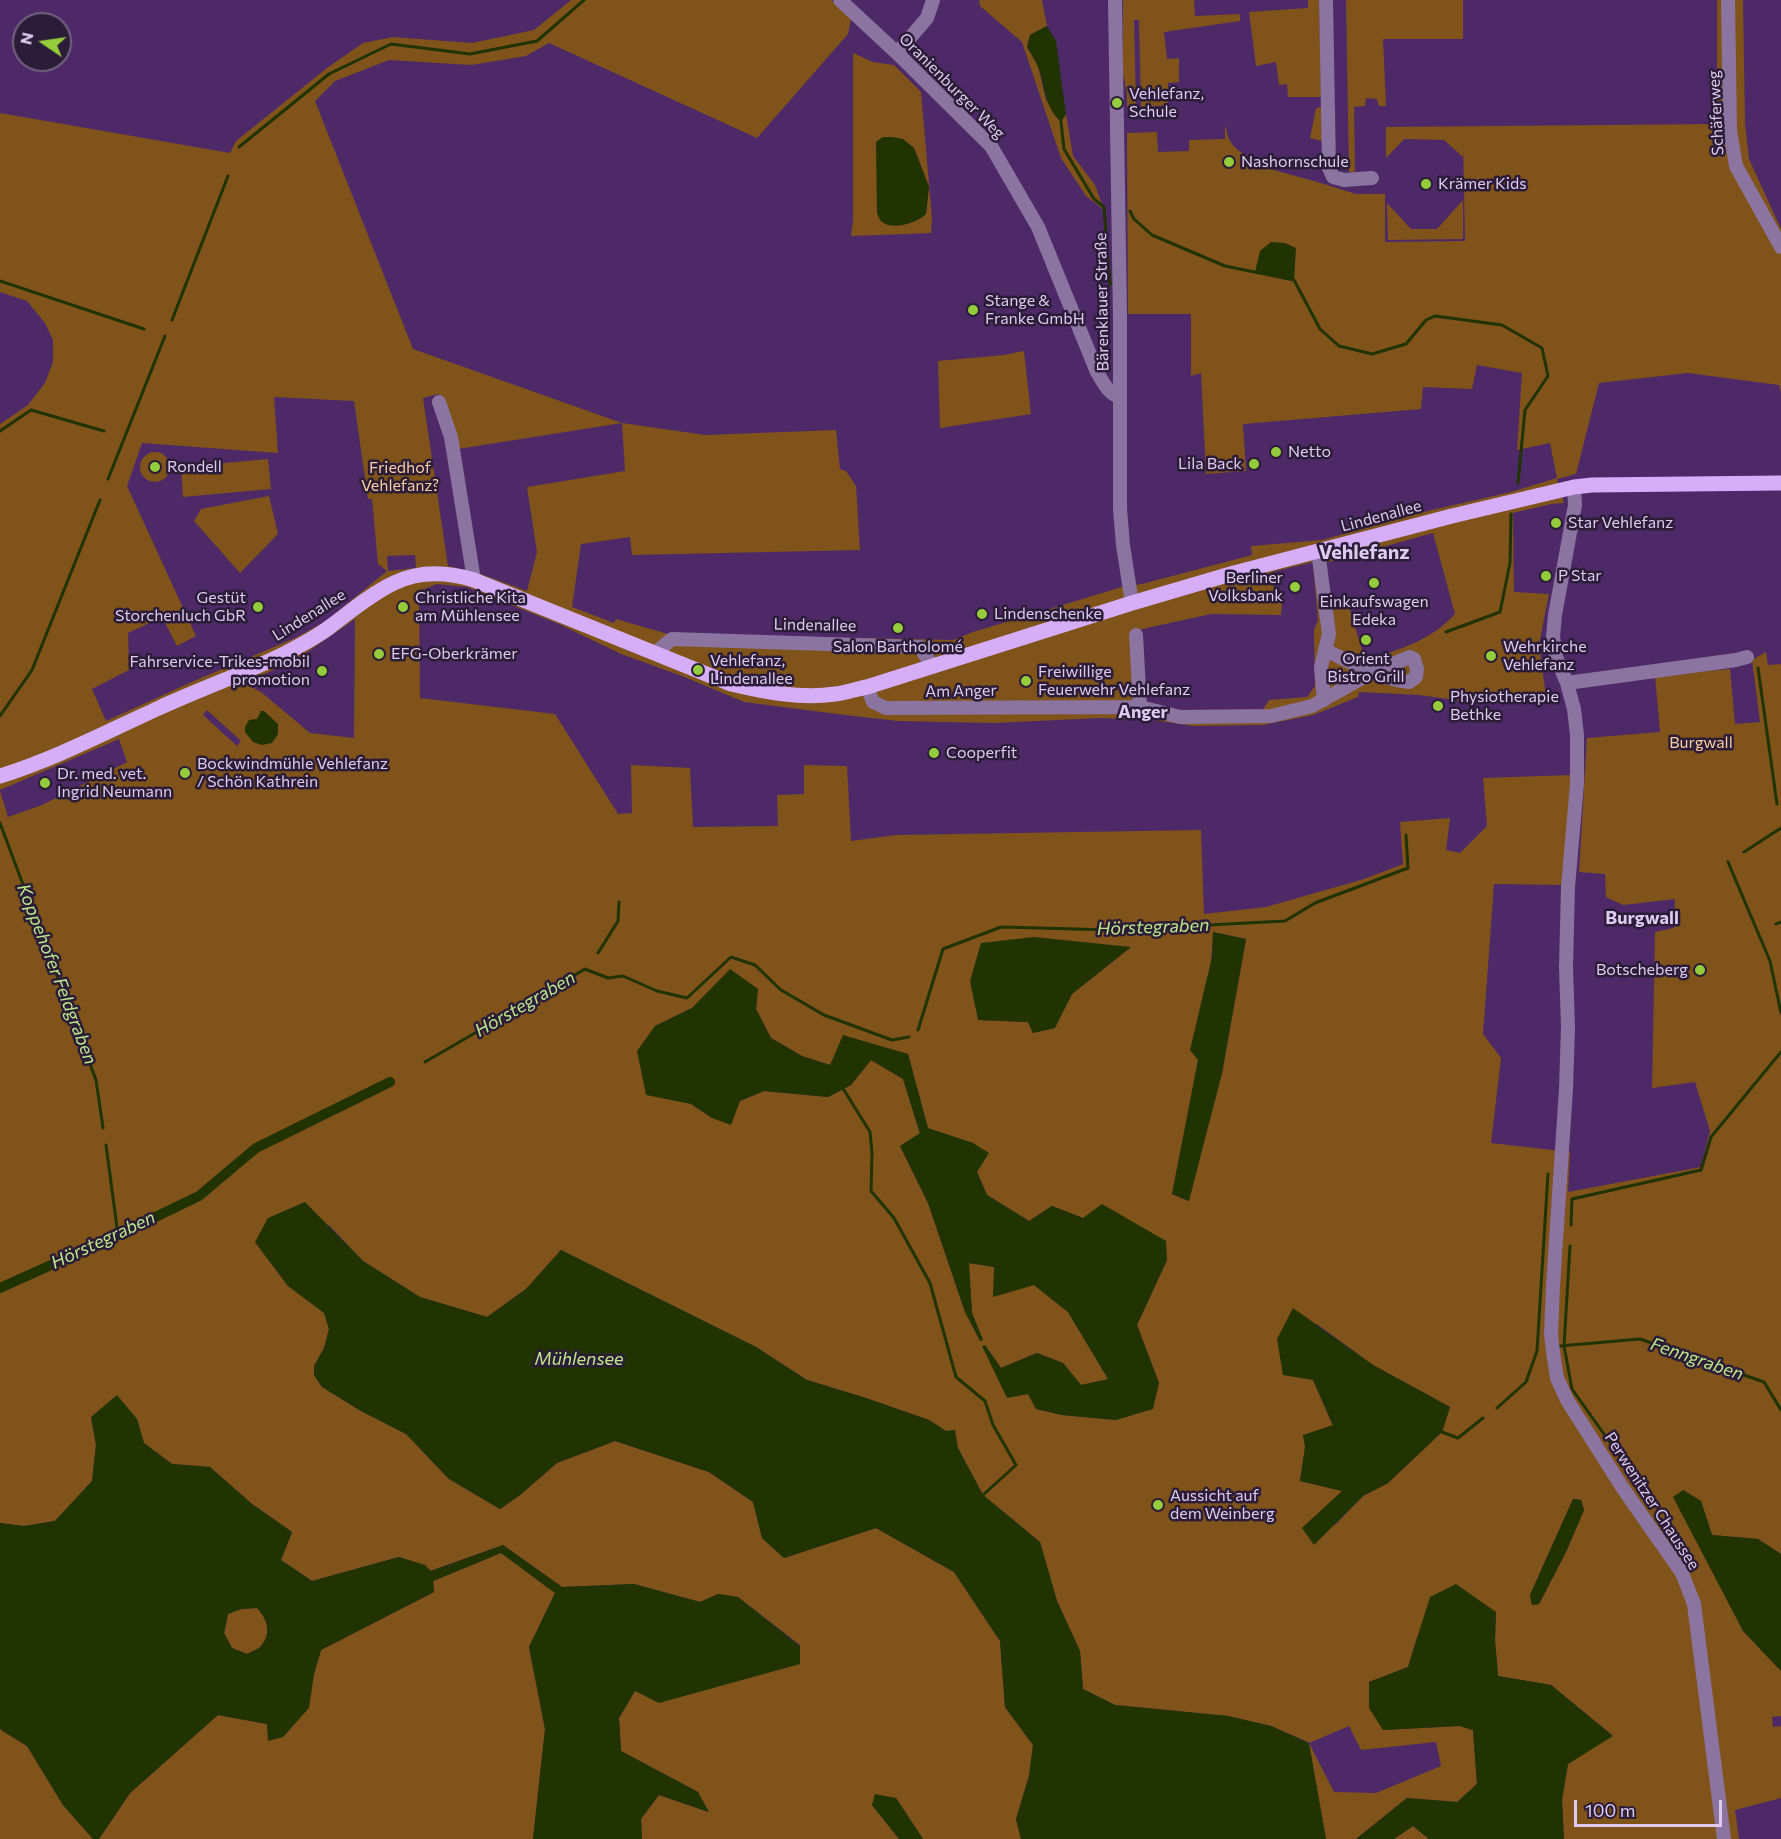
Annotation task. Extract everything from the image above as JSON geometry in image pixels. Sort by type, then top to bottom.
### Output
[{"type":"main road","name":"Lindenallee","points":[[0,776],[51,758],[181,698],[284,654],[328,629],[358,605],[394,582],[414,576],[441,573],[474,580],[731,684],[767,692],[800,695],[834,694],[867,687],[1225,576],[1483,508],[1574,487],[1781,483]]},
{"type":"street","name":"Oranienburger Weg","points":[[840,0],[991,146],[1038,226],[1097,372],[1106,387],[1114,396],[1119,397]]},
{"type":"street","points":[[897,53],[927,18],[933,0]]},
{"type":"street","name":"Bärenklauer Straße","points":[[1115,0],[1120,317],[1120,509],[1132,603]]},
{"type":"street","points":[[1326,0],[1329,168],[1333,177],[1344,180],[1372,178]]},
{"type":"street","name":"Schäferweg","points":[[1728,0],[1730,131],[1736,166],[1781,247]]},
{"type":"street","points":[[439,402],[451,437],[474,580]]},
{"type":"street","points":[[1574,487],[1575,505],[1553,637],[1556,657],[1567,683],[1747,657]]},
{"type":"street","points":[[1318,551],[1329,634],[1322,667],[1324,700]]},
{"type":"street","points":[[1136,635],[1140,707]]},
{"type":"street","name":"Lindenallee","points":[[656,653],[672,639],[920,647],[933,667]]},
{"type":"street","name":"Am Anger","points":[[867,687],[873,702],[885,708],[1140,707],[1180,717],[1271,716],[1312,706],[1373,672],[1325,650]]},
{"type":"street","name":"Perwenitzer Chaussee","points":[[1567,683],[1574,709],[1577,735],[1577,784],[1568,887],[1568,1047],[1551,1335],[1557,1378],[1567,1400],[1682,1573],[1694,1604],[1724,1839]]},
{"type":"green space","name":"Friedhof Vehlefanz?","points":[[571,0],[831,0],[851,19],[848,34],[757,138],[549,43],[526,56],[471,65],[389,60],[335,81],[315,101],[413,349],[622,423],[705,435],[836,430],[840,469],[846,471],[856,486],[860,550],[632,555],[630,537],[581,544],[572,607],[614,623],[616,619],[668,634],[953,640],[1122,587],[1142,584],[1252,555],[1251,546],[1322,540],[1428,511],[1511,492],[1557,478],[1550,443],[1517,450],[1522,373],[1477,365],[1472,389],[1423,387],[1421,409],[1243,424],[1246,471],[1206,474],[1201,373],[1191,376],[1191,314],[1128,314],[1127,133],[1157,132],[1158,152],[1189,151],[1189,140],[1225,139],[1226,127],[1233,145],[1249,156],[1248,163],[1356,194],[1385,194],[1385,242],[1465,241],[1463,139],[1463,157],[1444,140],[1404,139],[1386,158],[1386,127],[1717,124],[1717,0],[1743,0],[1745,124],[1749,159],[1781,229],[1781,393],[1779,385],[1688,373],[1599,383],[1576,474],[1557,479],[1564,503],[1513,513],[1514,592],[1549,594],[1539,644],[1546,696],[1487,704],[1419,695],[1359,692],[1358,697],[1313,715],[1263,725],[1194,726],[1153,720],[1100,718],[994,723],[898,721],[744,702],[621,654],[561,625],[467,587],[437,584],[419,591],[420,698],[555,714],[618,814],[632,813],[631,765],[690,768],[693,827],[778,826],[777,795],[804,794],[804,765],[847,766],[851,841],[896,835],[1201,830],[1204,914],[1266,907],[1364,879],[1403,864],[1400,822],[1450,818],[1446,850],[1460,853],[1487,826],[1483,778],[1571,775],[1563,885],[1494,884],[1483,1034],[1501,1058],[1491,1143],[1570,1152],[1568,1192],[1701,1167],[1710,1131],[1695,1082],[1652,1088],[1655,932],[1674,928],[1675,899],[1623,905],[1606,897],[1605,874],[1579,872],[1587,738],[1660,732],[1655,676],[1730,669],[1735,724],[1760,722],[1752,660],[1766,652],[1768,665],[1781,664],[1781,1554],[1758,1539],[1712,1535],[1701,1501],[1683,1490],[1743,1631],[1781,1671],[1781,1716],[1772,1717],[1773,1727],[1781,1726],[1781,1798],[1735,1810],[1739,1839],[1564,1839],[1562,1800],[1568,1764],[1612,1735],[1551,1685],[1498,1676],[1495,1640],[1496,1612],[1417,1637],[1408,1667],[1369,1682],[1383,1730],[1459,1726],[1473,1730],[1477,1784],[1457,1802],[1407,1798],[1356,1839],[1326,1839],[1308,1742],[1271,1726],[1228,1716],[1115,1705],[1083,1689],[1080,1651],[1057,1601],[1040,1542],[983,1495],[958,1448],[946,1431],[929,1420],[807,1380],[756,1347],[561,1250],[526,1289],[487,1317],[420,1297],[363,1261],[329,1225],[255,1242],[288,1286],[324,1312],[329,1329],[324,1348],[314,1366],[314,1375],[322,1387],[361,1411],[406,1434],[449,1479],[500,1509],[557,1463],[615,1441],[709,1472],[753,1502],[762,1538],[784,1558],[876,1528],[954,1572],[1000,1641],[1005,1707],[1033,1745],[1029,1776],[1016,1819],[1021,1839],[923,1839],[896,1798],[872,1805],[899,1839],[642,1839],[641,1819],[659,1795],[708,1812],[698,1792],[621,1751],[619,1718],[635,1691],[800,1664],[800,1645],[738,1597],[718,1594],[700,1602],[634,1584],[562,1587],[503,1545],[430,1571],[399,1557],[312,1581],[281,1560],[292,1532],[252,1504],[210,1467],[172,1464],[144,1443],[137,1419],[91,1417],[96,1445],[92,1481],[55,1521],[24,1526],[0,1523],[0,791],[8,817],[42,805],[127,762],[119,739],[0,790],[0,424],[28,405],[45,383],[53,362],[53,340],[45,323],[27,301],[0,292],[0,113],[230,153],[236,141],[327,68],[363,43],[393,37],[472,43],[534,30]],"holes":[[[439,394],[458,449],[622,423],[625,471],[527,487],[537,552],[527,591],[478,573],[448,566],[423,398]],[[274,397],[354,401],[368,499],[372,499],[378,564],[387,571],[326,621],[295,638],[106,721],[92,689],[129,670],[128,633],[162,617],[177,646],[196,636],[127,486],[142,443],[278,453]],[[1433,533],[1455,614],[1445,623],[1425,638],[1365,660],[1349,607],[1332,610],[1325,563]],[[415,555],[416,568],[388,571],[387,556]],[[1313,562],[1318,620],[1314,630],[1315,686],[1307,697],[1269,700],[1261,713],[1183,713],[1136,701],[1133,631],[1211,614],[1281,615],[1283,592],[1274,593],[1272,572]],[[355,619],[354,738],[310,733],[261,692],[244,683],[296,660]],[[207,710],[241,741],[237,746],[203,715]],[[1213,932],[1246,939],[1222,1073],[1188,1201],[1172,1194],[1203,1031]],[[1131,947],[1072,994],[1054,1028],[1033,1033],[1028,1022],[978,1020]],[[730,970],[758,989],[756,1009],[771,1038],[802,1056],[830,1065],[908,1054],[928,1129],[973,1143],[977,1172],[987,1195],[1029,1221],[1052,1206],[1083,1218],[1167,1260],[1137,1325],[1159,1383],[1116,1420],[1062,1415],[1036,1409],[1028,1394],[1007,1397],[985,1345],[1001,1368],[1037,1353],[1063,1363],[1081,1385],[1109,1380],[1068,1312],[1034,1285],[995,1267],[968,1263],[972,1313],[983,1340],[965,1312],[928,1203],[900,1146],[920,1134],[903,1079],[871,1060],[851,1085],[828,1097],[764,1091],[740,1101],[712,1118],[691,1104],[655,1026],[692,1008]],[[1317,1324],[1373,1365],[1450,1407],[1442,1432],[1388,1483],[1363,1496],[1335,1525],[1302,1528],[1343,1491],[1300,1481],[1305,1447],[1333,1426],[1313,1380]],[[1573,1499],[1581,1500],[1584,1510],[1566,1552],[1539,1604],[1532,1605],[1530,1595]],[[1349,1726],[1361,1750],[1436,1742],[1441,1766],[1376,1793],[1334,1792],[1309,1743]]]},
{"type":"green space","points":[[979,0],[1042,0],[1047,26],[1030,35],[1027,47],[1038,66],[1046,100],[1061,122],[1066,114],[1073,156],[1095,185],[1104,210],[1086,196],[1061,158],[1022,42],[980,6]]},
{"type":"green space","points":[[1123,0],[1194,0],[1195,16],[1240,14],[1240,21],[1164,32],[1167,59],[1179,58],[1179,82],[1168,83],[1168,105],[1141,107],[1139,20],[1134,20],[1136,107],[1127,107],[1123,73]]},
{"type":"green space","points":[[1308,0],[1319,0],[1321,97],[1288,97],[1287,84],[1279,85],[1276,62],[1256,66],[1249,12],[1308,8]]},
{"type":"green space","points":[[1346,0],[1463,0],[1463,39],[1383,39],[1386,106],[1379,106],[1377,99],[1366,98],[1365,106],[1354,107],[1355,172],[1349,172]]},
{"type":"green space","points":[[853,53],[873,62],[894,65],[921,92],[932,218],[931,233],[851,236],[853,221]],"holes":[[[914,148],[929,187],[926,214],[910,222],[891,225]]]},
{"type":"green space","points":[[1321,107],[1322,141],[1310,138],[1316,108]]},
{"type":"green space","points":[[1463,200],[1463,239],[1388,240],[1387,203],[1411,229],[1437,229]]},
{"type":"green space","points":[[1024,351],[1031,414],[940,428],[938,361]]},
{"type":"green space","name":"Rondell","points":[[155,452],[161,453],[169,461],[169,473],[161,481],[155,482],[149,481],[141,473],[140,467],[141,461],[149,453]]},
{"type":"green space","points":[[268,459],[271,489],[183,497],[181,467]]},
{"type":"green space","points":[[269,496],[278,534],[240,573],[194,521],[201,509]]},
{"type":"green space","points":[[501,1553],[555,1593],[529,1647],[545,1729],[533,1839],[99,1839],[130,1793],[218,1715],[267,1724],[314,1674],[321,1650],[434,1592],[433,1581]]},
{"type":"green space","points":[[257,1608],[266,1622],[267,1632],[264,1642],[259,1648],[247,1654],[232,1648],[224,1633],[228,1614],[241,1609]]},
{"type":"green space","points":[[0,1727],[1,1730],[27,1746],[63,1805],[93,1839],[0,1839]]},
{"type":"green space","points":[[1413,1826],[1429,1839],[1394,1839]]},
{"type":"water","points":[[1047,26],[1056,41],[1066,114],[1061,122],[1049,104],[1039,69],[1027,47],[1030,35]]},
{"type":"water","points":[[883,137],[903,139],[914,148],[929,187],[926,214],[905,225],[886,224],[880,220],[877,213],[876,142]]},
{"type":"water","points":[[1271,242],[1285,243],[1296,248],[1294,280],[1255,272],[1260,251]]},
{"type":"water","points":[[261,711],[264,711],[278,724],[278,734],[272,743],[262,745],[253,742],[245,732],[249,720],[257,719]]},
{"type":"water","points":[[1213,932],[1246,939],[1222,1073],[1189,1201],[1172,1194],[1198,1060],[1190,1050],[1212,957]]},
{"type":"water","points":[[1034,937],[1131,947],[1072,994],[1055,1028],[1033,1033],[1028,1022],[978,1020],[970,981],[981,943]]},
{"type":"water","points":[[730,969],[758,989],[756,1009],[771,1038],[802,1056],[830,1065],[843,1035],[908,1054],[928,1128],[973,1143],[989,1153],[977,1172],[987,1195],[1029,1221],[1052,1206],[1083,1218],[1102,1204],[1166,1241],[1167,1260],[1137,1325],[1159,1383],[1153,1409],[1116,1420],[1062,1415],[1036,1409],[1028,1394],[1007,1398],[982,1346],[985,1345],[1001,1368],[1037,1353],[1063,1363],[1081,1385],[1108,1379],[1068,1312],[1034,1285],[993,1297],[994,1267],[969,1263],[972,1313],[983,1340],[980,1341],[965,1312],[928,1203],[900,1146],[920,1133],[903,1079],[871,1060],[851,1085],[828,1097],[764,1091],[740,1101],[731,1125],[712,1118],[691,1104],[646,1095],[637,1051],[655,1026],[692,1008]]},
{"type":"water","name":"Mühlensee","points":[[305,1202],[363,1261],[420,1297],[487,1317],[526,1289],[561,1250],[756,1347],[807,1380],[929,1420],[946,1431],[955,1430],[958,1448],[983,1495],[1040,1542],[1057,1601],[1080,1651],[1083,1689],[1115,1705],[1228,1716],[1271,1726],[1309,1743],[1326,1839],[1021,1839],[1016,1819],[1029,1776],[1033,1745],[1005,1707],[1000,1641],[954,1572],[876,1528],[784,1558],[762,1538],[753,1502],[709,1472],[615,1441],[557,1463],[500,1509],[449,1479],[406,1434],[361,1411],[322,1387],[314,1375],[314,1366],[324,1348],[329,1329],[324,1313],[288,1286],[255,1242],[268,1218]]},
{"type":"water","points":[[1293,1308],[1373,1365],[1450,1407],[1442,1432],[1388,1483],[1363,1496],[1314,1545],[1302,1528],[1342,1491],[1300,1481],[1305,1447],[1303,1435],[1333,1425],[1313,1380],[1283,1375],[1277,1339]]},
{"type":"water","points":[[117,1395],[137,1419],[144,1443],[172,1464],[210,1467],[252,1504],[292,1532],[281,1560],[312,1581],[399,1557],[425,1565],[431,1571],[503,1545],[562,1587],[634,1584],[700,1602],[718,1594],[738,1597],[800,1646],[800,1664],[659,1703],[635,1691],[619,1718],[621,1751],[698,1792],[709,1812],[659,1795],[641,1819],[642,1839],[533,1839],[545,1729],[529,1647],[555,1593],[501,1553],[433,1581],[434,1592],[321,1650],[314,1674],[309,1708],[283,1737],[268,1741],[267,1724],[218,1715],[130,1793],[99,1839],[93,1839],[63,1805],[27,1746],[1,1730],[0,1727],[0,1523],[24,1526],[55,1521],[92,1481],[96,1445],[91,1417]],"holes":[[[257,1608],[266,1622],[267,1632],[260,1647],[247,1654],[232,1648],[224,1633],[228,1614],[241,1609]]]},
{"type":"water","points":[[1683,1490],[1701,1501],[1712,1535],[1758,1539],[1781,1554],[1781,1671],[1743,1631],[1673,1497]]},
{"type":"water","points":[[1573,1499],[1581,1500],[1584,1510],[1566,1552],[1539,1604],[1532,1605],[1530,1595]]},
{"type":"water","points":[[1456,1584],[1496,1612],[1495,1640],[1498,1676],[1551,1685],[1613,1736],[1568,1764],[1562,1800],[1564,1839],[1429,1839],[1413,1826],[1394,1839],[1356,1839],[1407,1798],[1457,1802],[1477,1784],[1473,1730],[1459,1726],[1383,1730],[1369,1708],[1369,1682],[1408,1667],[1430,1597]]},
{"type":"water","points":[[875,1794],[896,1798],[923,1839],[899,1839],[872,1805]]},
{"type":"waterway","name":"Koppehofer Feldgraben","points":[[239,147],[329,74],[391,44],[470,54],[537,41],[584,0]]},
{"type":"waterway","points":[[1061,122],[1064,149],[1094,199],[1104,207],[1110,285]]},
{"type":"waterway","name":"Koppehofer Feldgraben","points":[[172,320],[228,176]]},
{"type":"waterway","points":[[1130,211],[1134,219],[1152,235],[1225,266],[1294,280],[1320,329],[1339,346],[1372,354],[1406,344],[1426,320],[1435,316],[1502,325],[1542,348],[1548,376],[1525,410],[1518,483]]},
{"type":"waterway","points":[[0,281],[144,329]]},
{"type":"waterway","name":"Koppehofer Feldgraben","points":[[108,479],[165,336]]},
{"type":"waterway","points":[[0,431],[31,410],[104,431]]},
{"type":"waterway","name":"Koppehofer Feldgraben","points":[[0,716],[32,670],[100,500]]},
{"type":"waterway","points":[[1446,632],[1500,612],[1510,563],[1511,514]]},
{"type":"waterway","points":[[1758,668],[1777,804]]},
{"type":"waterway","name":"Koppehofer Feldgraben","points":[[0,823],[96,1080],[103,1128]]},
{"type":"waterway","points":[[1744,852],[1781,828]]},
{"type":"waterway","name":"Hörstegraben","points":[[918,1030],[943,949],[1001,927],[1113,930],[1285,921],[1315,903],[1408,868],[1406,835]]},
{"type":"waterway","points":[[1728,862],[1770,961],[1781,1013]]},
{"type":"waterway","points":[[598,953],[618,921],[619,902]]},
{"type":"waterway","points":[[1776,924],[1781,922]]},
{"type":"waterway","name":"Hörstegraben","points":[[425,1062],[585,969],[608,978],[623,976],[657,991],[687,998],[731,957],[755,965],[781,990],[824,1015],[892,1040],[909,1037]]},
{"type":"waterway","points":[[1571,1225],[1572,1199],[1701,1170],[1711,1137],[1781,1052]]},
{"type":"waterway","name":"Hörstegraben","points":[[0,1288],[199,1196],[256,1148],[390,1082]]},
{"type":"waterway","points":[[844,1090],[870,1132],[871,1191],[894,1218],[930,1283],[956,1377],[985,1401],[993,1425],[1016,1465],[983,1495]]},
{"type":"waterway","name":"Koppehofer Feldgraben","points":[[106,1145],[118,1235]]},
{"type":"waterway","points":[[1497,1408],[1526,1382],[1537,1351],[1548,1174]]},
{"type":"waterway","points":[[1570,1246],[1564,1346],[1572,1389],[1628,1468]]},
{"type":"waterway","name":"Fenngraben","points":[[1560,1346],[1640,1339],[1764,1382],[1781,1410]]},
{"type":"waterway","points":[[1442,1432],[1458,1438],[1483,1418]]},
{"type":"place","name":"Vehlefanz, Schule","points":[[1117,103]]},
{"type":"place","name":"Nashornschule","points":[[1229,162]]},
{"type":"place","name":"Krämer Kids","points":[[1426,184]]},
{"type":"place","name":"Stange & Franke GmbH","points":[[973,310]]},
{"type":"place","name":"Netto","points":[[1276,452]]},
{"type":"place","name":"Lila Back","points":[[1254,464]]},
{"type":"place","name":"Rondell","points":[[155,467]]},
{"type":"place","name":"Star Vehlefanz","points":[[1556,523]]},
{"type":"place","name":"P Star","points":[[1546,576]]},
{"type":"place","name":"Einkaufswagen Edeka","points":[[1374,583]]},
{"type":"place","name":"Berliner Volksbank","points":[[1295,587]]},
{"type":"place","name":"Gestüt Storchenluch GbR","points":[[258,607]]},
{"type":"place","name":"Christliche Kita am Mühlensee","points":[[403,607]]},
{"type":"place","name":"Lindenschenke","points":[[982,614]]},
{"type":"place","name":"Salon Bartholomé","points":[[898,628]]},
{"type":"place","name":"Orient Bistro Grill","points":[[1366,640]]},
{"type":"place","name":"EFG-Oberkrämer","points":[[379,654]]},
{"type":"place","name":"Wehrkirche Vehlefanz","points":[[1491,656]]},
{"type":"place","name":"Vehlefanz, Lindenallee","points":[[698,670]]},
{"type":"place","name":"Fahrservice-Trikes-mobil promotion","points":[[322,671]]},
{"type":"place","name":"Freiwillige Feuerwehr Vehlefanz","points":[[1026,681]]},
{"type":"place","name":"Physiotherapie Bethke","points":[[1438,706]]},
{"type":"place","name":"Cooperfit","points":[[934,753]]},
{"type":"place","name":"Bockwindmühle Vehlefanz / Schön Kathrein","points":[[185,773]]},
{"type":"place","name":"Dr. med. vet. Ingrid Neumann","points":[[45,783]]},
{"type":"place","name":"Botscheberg","points":[[1700,970]]},
{"type":"place","name":"Aussicht auf dem Weinberg","points":[[1158,1505]]},
{"type":"district","name":"Vehlefanz","points":[[1364,552]]},
{"type":"district","name":"Anger","points":[[1143,712]]},
{"type":"district","name":"Burgwall","points":[[1642,918]]}]
